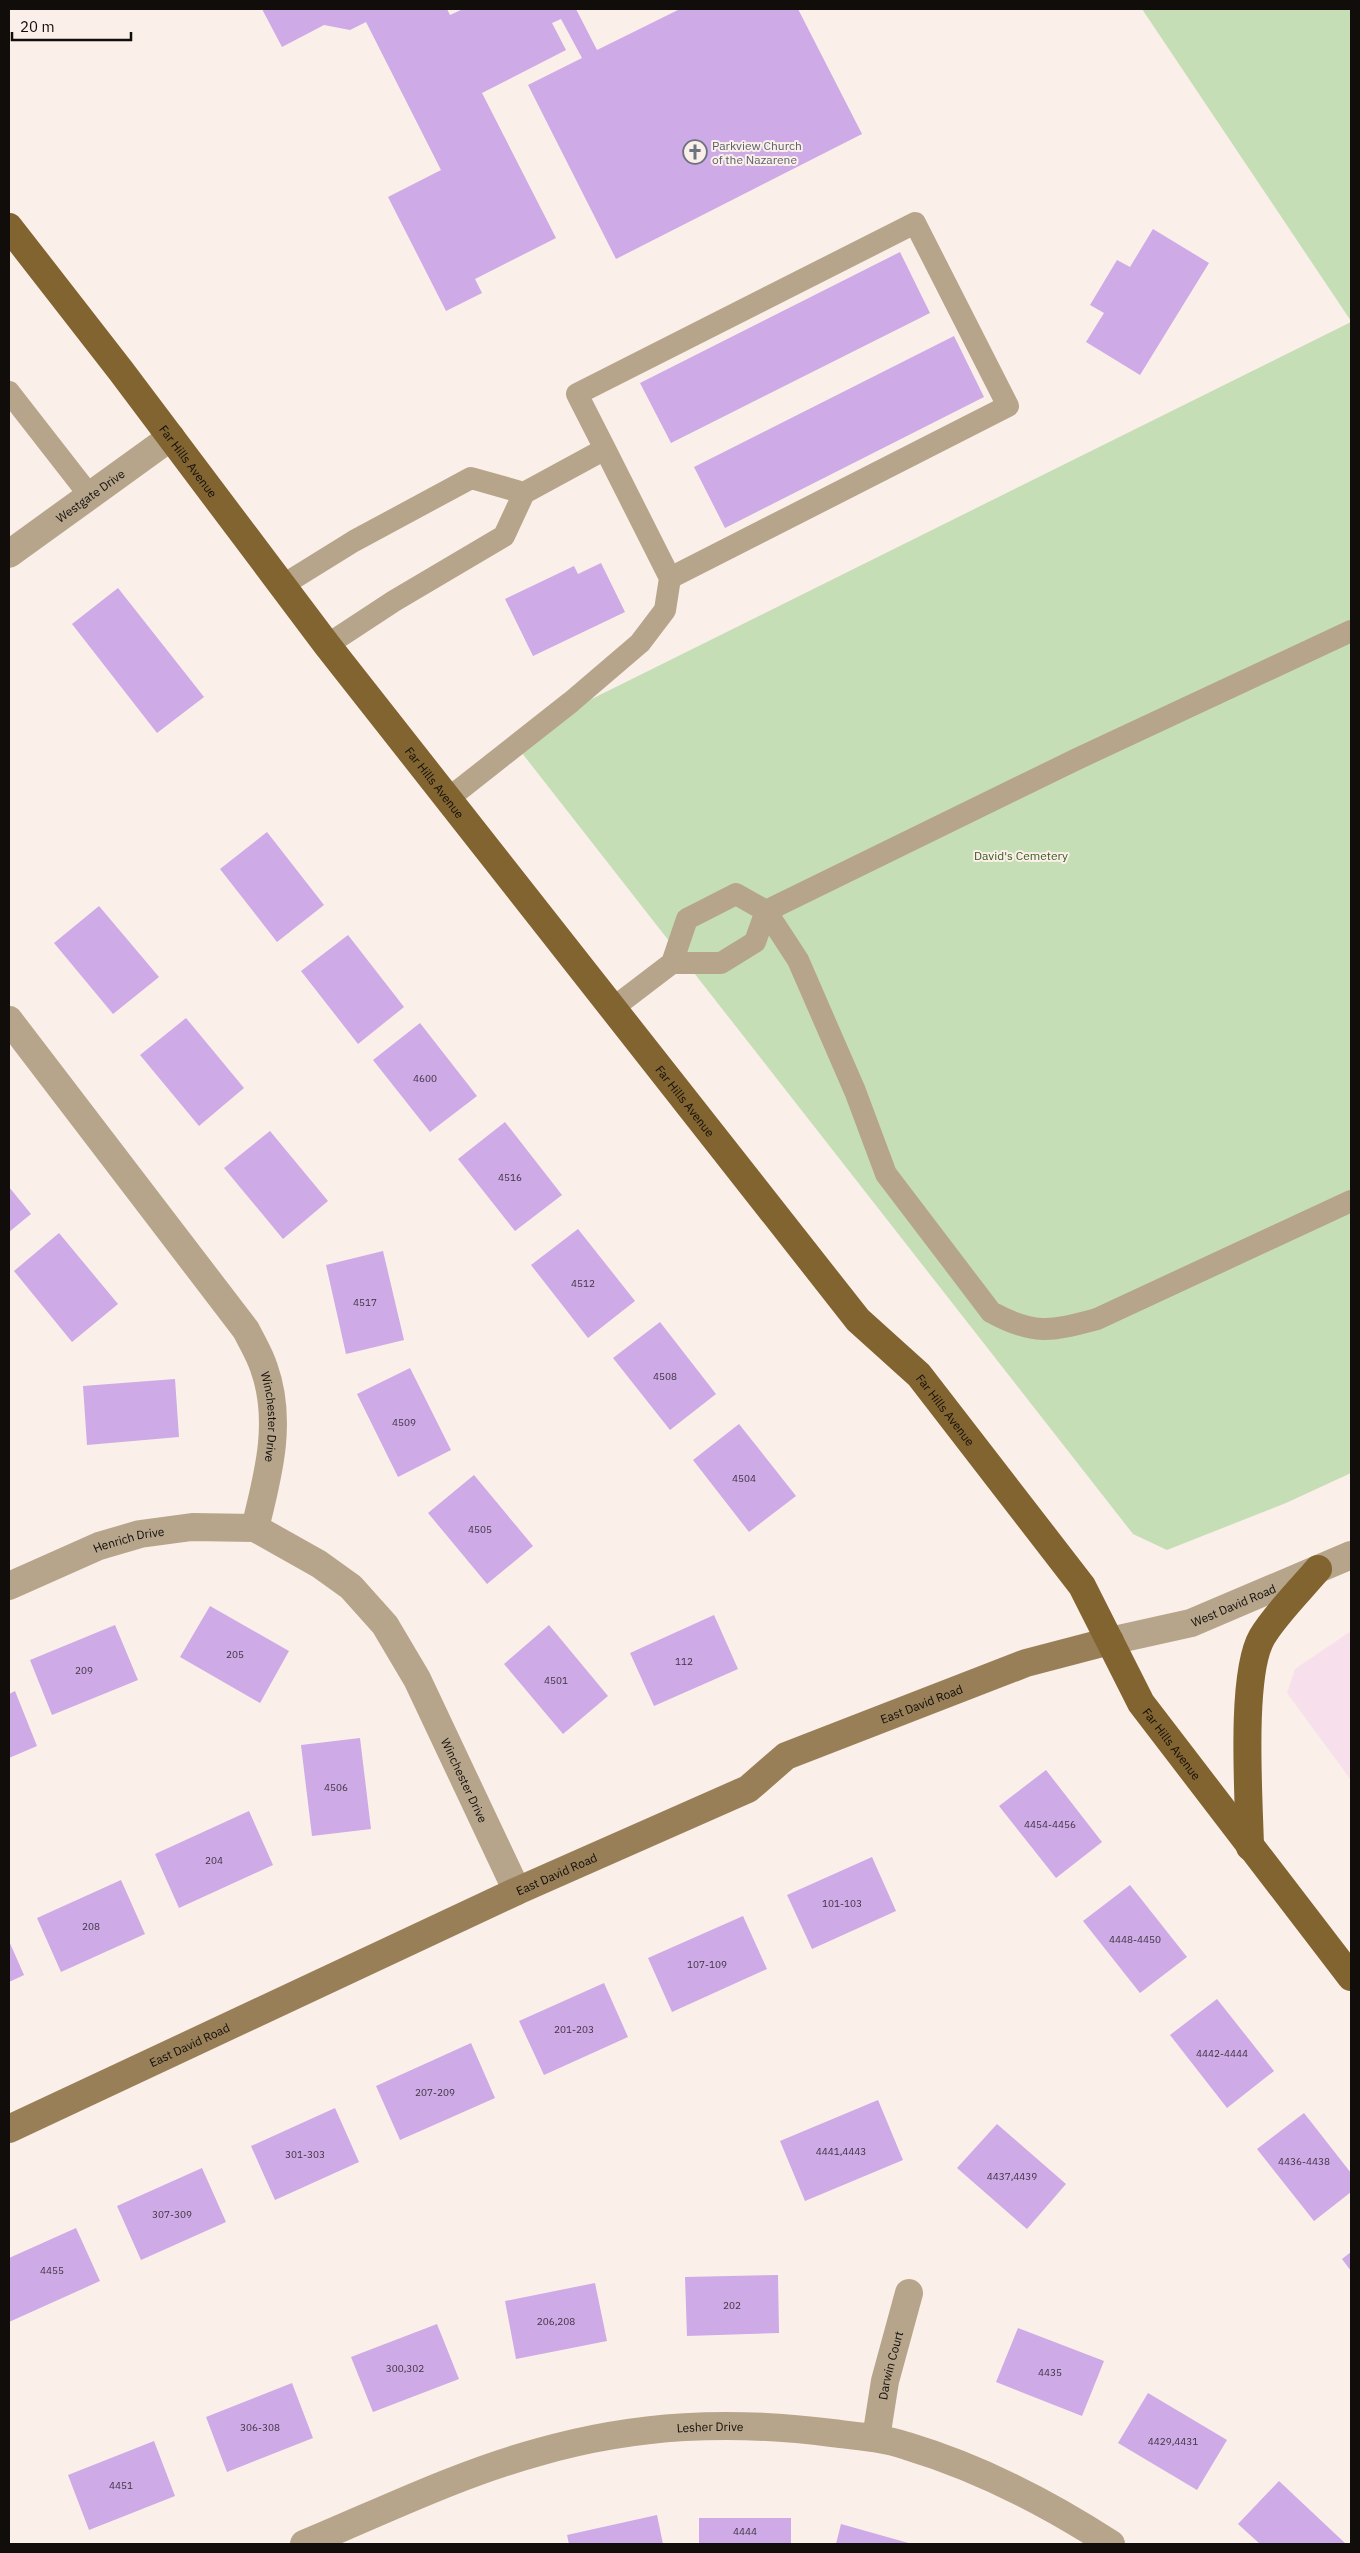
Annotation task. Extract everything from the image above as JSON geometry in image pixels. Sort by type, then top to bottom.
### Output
[{"type":"main road","name":"Far Hills Avenue","points":[[9,227],[171,437],[327,645],[858,1320],[919,1375],[1082,1586],[1141,1703],[1351,1977]]},
{"type":"main road","points":[[1250,1847],[1248,1701],[1251,1674],[1261,1638],[1318,1569]]},
{"type":"street","name":"Westgate Drive","points":[[9,554],[171,437]]},
{"type":"street","name":"Winchester Drive","points":[[9,1020],[246,1330],[264,1368],[274,1413],[269,1473],[255,1528],[320,1564],[351,1586],[385,1625],[417,1679],[518,1891]]},
{"type":"street","name":"Henrich Drive","points":[[9,1586],[99,1546],[140,1534],[192,1527],[255,1528]]},
{"type":"street","name":"West David Road","points":[[1110,1641],[1191,1622],[1351,1555]]},
{"type":"street","name":"East David Road","points":[[9,2129],[518,1891],[748,1790],[786,1756],[1026,1663],[1110,1641]]},
{"type":"street","name":"Darwin Court","points":[[876,2438],[886,2381],[908,2293]]},
{"type":"street","name":"Lesher Drive","points":[[304,2544],[464,2477],[538,2452],[618,2433],[694,2425],[777,2426],[876,2438],[906,2445],[968,2467],[1064,2514],[1111,2544]]},
{"type":"lane","points":[[449,798],[571,702],[640,643],[665,610],[670,578],[577,394],[915,223],[1008,406],[670,578]]},
{"type":"lane","points":[[9,392],[90,496]]},
{"type":"lane","points":[[327,645],[504,536],[524,493],[605,449]]},
{"type":"lane","points":[[283,586],[354,541],[471,478],[524,493]]},
{"type":"lane","points":[[672,963],[721,963],[755,942],[766,911],[1077,759],[1351,631]]},
{"type":"lane","points":[[614,1008],[672,963],[687,919],[736,894],[766,911],[798,960],[855,1091],[886,1174],[991,1312],[1013,1324],[1030,1329],[1055,1330],[1097,1319],[1351,1201]]},
{"type":"shaded area","points":[[1351,1631],[1351,1780],[1287,1693],[1295,1669]]},
{"type":"green space","points":[[1142,9],[1351,9],[1351,321]]},
{"type":"green space","name":"David's Cemetery","points":[[1351,322],[1351,1473],[1286,1503],[1167,1550],[1133,1534],[511,739]]},
{"type":"building","name":"Parkview Church of the Nazarene","points":[[262,9],[447,9],[450,15],[463,9],[576,9],[597,50],[680,9],[798,9],[862,134],[616,259],[528,85],[582,58],[561,19],[552,23],[566,50],[482,93],[556,238],[475,279],[482,293],[446,311],[388,197],[441,170],[366,22],[350,30],[324,25],[282,47]]},
{"type":"building","points":[[1153,229],[1209,263],[1140,375],[1086,342],[1104,313],[1090,305],[1117,260],[1130,267]]},
{"type":"building","points":[[900,252],[930,313],[671,443],[640,383]]},
{"type":"building","points":[[954,336],[984,397],[725,528],[694,467]]},
{"type":"building","points":[[601,563],[625,612],[533,656],[505,599],[574,566],[578,574]]},
{"type":"building","points":[[118,588],[204,697],[157,733],[72,624]]},
{"type":"building","points":[[267,832],[324,905],[277,942],[220,869]]},
{"type":"building","points":[[99,906],[159,977],[113,1014],[54,943]]},
{"type":"building","points":[[348,935],[404,1007],[358,1044],[301,971]]},
{"type":"building","points":[[186,1018],[244,1088],[199,1126],[140,1055]]},
{"type":"building","points":[[420,1023],[477,1096],[430,1132],[373,1060]]},
{"type":"building","points":[[505,1122],[562,1195],[515,1231],[458,1159]]},
{"type":"building","points":[[270,1131],[328,1201],[283,1239],[224,1168]]},
{"type":"building","points":[[9,1187],[31,1214],[9,1232]]},
{"type":"building","points":[[578,1229],[635,1301],[588,1338],[531,1265]]},
{"type":"building","points":[[59,1233],[118,1304],[72,1342],[14,1271]]},
{"type":"building","points":[[383,1251],[404,1340],[346,1354],[326,1265]]},
{"type":"building","points":[[660,1322],[716,1394],[670,1430],[613,1358]]},
{"type":"building","points":[[410,1368],[451,1450],[398,1477],[357,1394]]},
{"type":"building","points":[[175,1379],[179,1437],[87,1445],[83,1386]]},
{"type":"building","points":[[739,1424],[796,1496],[749,1532],[693,1460]]},
{"type":"building","points":[[474,1475],[533,1546],[487,1584],[428,1513]]},
{"type":"building","points":[[210,1606],[289,1651],[260,1703],[180,1657]]},
{"type":"building","points":[[714,1615],[738,1669],[654,1706],[630,1653]]},
{"type":"building","points":[[115,1625],[138,1680],[52,1715],[30,1660]]},
{"type":"building","points":[[549,1625],[608,1696],[563,1734],[504,1664]]},
{"type":"building","points":[[15,1691],[37,1746],[9,1758],[9,1694]]},
{"type":"building","points":[[360,1738],[371,1829],[312,1836],[301,1745]]},
{"type":"building","points":[[1046,1770],[1102,1842],[1056,1878],[999,1806]]},
{"type":"building","points":[[249,1811],[273,1865],[179,1908],[155,1854]]},
{"type":"building","points":[[872,1857],[896,1911],[812,1949],[787,1895]]},
{"type":"building","points":[[121,1880],[145,1934],[61,1972],[37,1918]]},
{"type":"building","points":[[1130,1885],[1187,1957],[1140,1993],[1083,1921]]},
{"type":"building","points":[[743,1916],[767,1969],[672,2012],[648,1958]]},
{"type":"building","points":[[9,1941],[24,1975],[9,1982]]},
{"type":"building","points":[[604,1983],[628,2037],[544,2075],[519,2021]]},
{"type":"building","points":[[1217,1999],[1274,2071],[1227,2108],[1170,2035]]},
{"type":"building","points":[[471,2043],[495,2098],[400,2140],[376,2086]]},
{"type":"building","points":[[878,2100],[903,2160],[805,2201],[780,2141]]},
{"type":"building","points":[[335,2108],[359,2162],[275,2200],[251,2146]]},
{"type":"building","points":[[1304,2113],[1351,2173],[1351,2192],[1314,2221],[1257,2149]]},
{"type":"building","points":[[997,2124],[1066,2184],[1027,2229],[957,2168]]},
{"type":"building","points":[[202,2168],[226,2222],[141,2260],[117,2206]]},
{"type":"building","points":[[76,2228],[100,2281],[9,2322],[9,2258]]},
{"type":"building","points":[[1351,2252],[1351,2271],[1342,2259]]},
{"type":"building","points":[[778,2275],[779,2333],[687,2336],[685,2277]]},
{"type":"building","points":[[595,2283],[607,2341],[516,2359],[505,2301]]},
{"type":"building","points":[[437,2324],[459,2379],[373,2412],[351,2357]]},
{"type":"building","points":[[1018,2328],[1104,2361],[1082,2416],[996,2382]]},
{"type":"building","points":[[292,2383],[313,2438],[227,2472],[206,2417]]},
{"type":"building","points":[[1148,2393],[1227,2440],[1197,2490],[1118,2443]]},
{"type":"building","points":[[154,2441],[175,2496],[89,2530],[68,2475]]},
{"type":"building","points":[[1279,2481],[1346,2544],[1260,2544],[1238,2524]]},
{"type":"building","points":[[657,2515],[663,2544],[569,2544],[567,2535]]},
{"type":"building","points":[[699,2518],[791,2518],[791,2544],[699,2544]]},
{"type":"building","points":[[841,2524],[912,2544],[836,2544]]},
{"type":"place","name":"Parkview Church of the Nazarene","points":[[695,152]]}]
